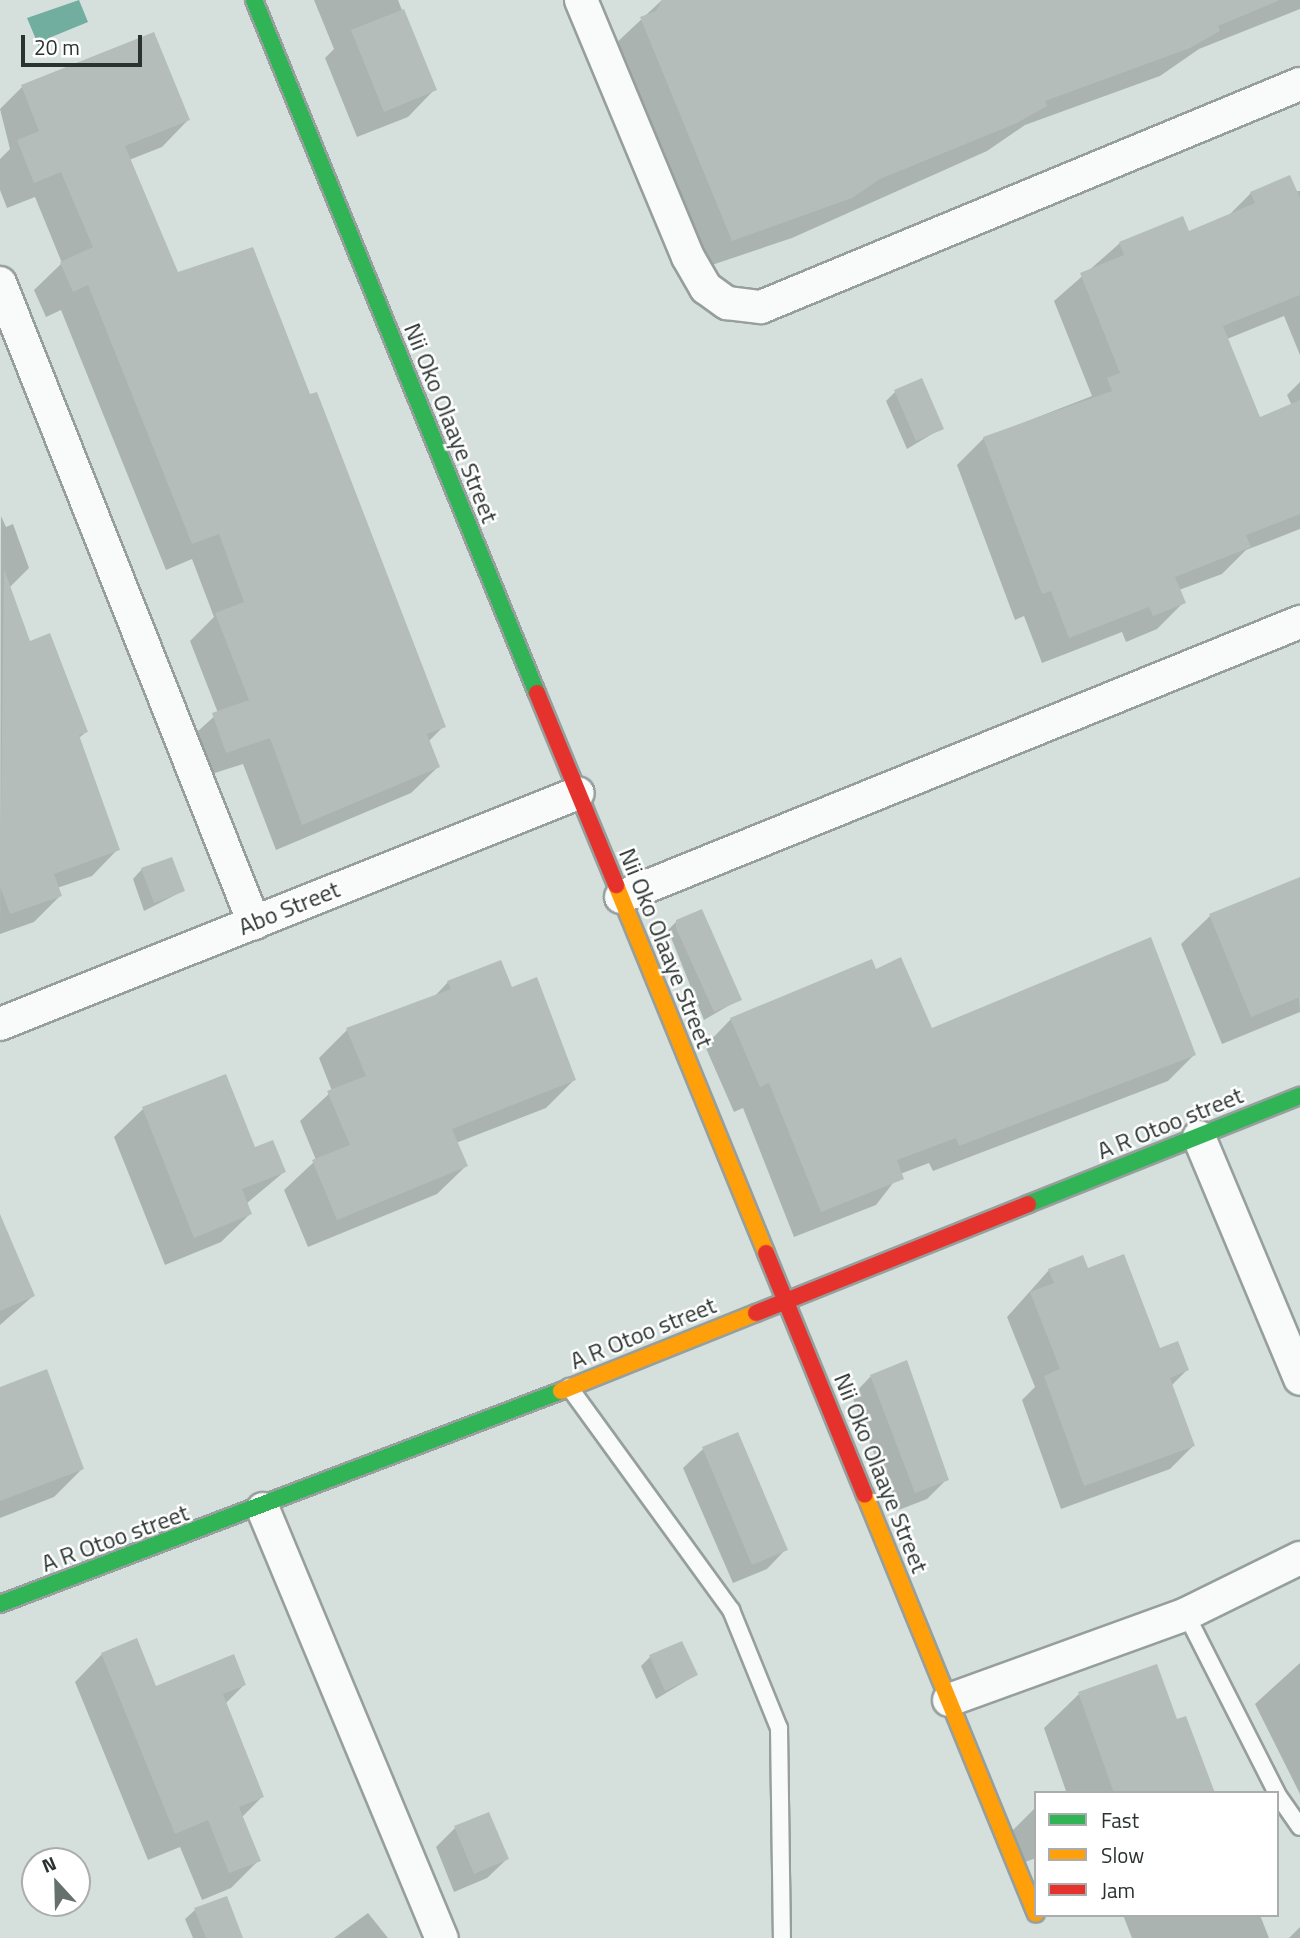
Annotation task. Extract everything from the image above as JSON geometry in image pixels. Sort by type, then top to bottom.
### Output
[{"type":"street","name":"Nii Oko Olaaye Street","points":[[254,0],[1034,1908]]},
{"type":"street","points":[[581,0],[688,257],[706,288],[727,303],[774,303],[1300,83]]},
{"type":"street","points":[[0,283],[254,923]]},
{"type":"street","points":[[621,897],[1300,622]]},
{"type":"street","name":"Abo Street","points":[[0,1024],[578,793]]},
{"type":"street","name":"A R Otoo street","points":[[0,1604],[263,1509],[1300,1097]]},
{"type":"street","points":[[1199,1137],[1300,1379]]},
{"type":"street","points":[[263,1509],[442,1938]]},
{"type":"street","points":[[949,1700],[1186,1614],[1300,1558]]},
{"type":"lane","points":[[569,1387],[731,1610],[779,1728],[782,1938]]},
{"type":"lane","points":[[1186,1614],[1276,1791]]},
{"type":"lane","points":[[1279,1796],[1300,1826]]},
{"type":"shaded area","points":[[79,0],[88,22],[49,38],[40,49],[27,18]]},
{"type":"building","points":[[662,0],[1278,1],[1218,26],[1220,31],[1190,48],[1045,101],[1047,106],[1017,123],[880,179],[852,198],[732,241],[640,17],[656,11]]},
{"type":"building","points":[[404,9],[437,90],[384,112],[351,30]]},
{"type":"building","points":[[154,32],[190,120],[125,146],[178,272],[253,247],[310,394],[317,392],[446,727],[427,734],[440,767],[302,825],[270,738],[226,753],[212,713],[249,700],[215,613],[244,602],[219,534],[192,544],[88,285],[73,292],[60,262],[93,247],[61,172],[34,183],[17,140],[39,131],[21,85]]},
{"type":"building","points":[[1290,175],[1300,198],[1300,295],[1223,326],[1260,417],[1300,400],[1300,514],[1246,535],[1251,547],[1175,577],[1186,603],[1153,616],[1149,607],[1069,638],[1051,591],[1042,594],[983,437],[1112,391],[1107,378],[1120,373],[1080,273],[1124,255],[1119,242],[1183,216],[1189,231],[1255,203],[1250,192]]},
{"type":"building","points":[[922,378],[944,429],[916,441],[894,390]]},
{"type":"building","points":[[4,569],[30,641],[50,633],[88,732],[79,735],[120,850],[54,874],[62,896],[10,914],[0,886]]},
{"type":"building","points":[[172,857],[185,891],[154,903],[141,868]]},
{"type":"building","points":[[1300,877],[1300,997],[1251,1017],[1209,914]]},
{"type":"building","points":[[702,909],[742,1000],[714,1012],[676,928],[676,920]]},
{"type":"building","points":[[1151,937],[1196,1055],[959,1146],[956,1138],[897,1160],[904,1179],[821,1212],[769,1083],[760,1087],[730,1018],[872,959],[876,969],[901,957],[932,1028]]},
{"type":"building","points":[[501,960],[512,987],[537,977],[576,1080],[452,1129],[468,1166],[337,1220],[312,1160],[350,1145],[327,1091],[366,1076],[346,1028],[451,989],[447,981]]},
{"type":"building","points":[[226,1074],[255,1147],[273,1140],[286,1172],[242,1189],[252,1214],[194,1238],[142,1107]]},
{"type":"building","points":[[0,1214],[35,1296],[0,1311]]},
{"type":"building","points":[[1124,1254],[1160,1348],[1178,1341],[1189,1370],[1170,1378],[1195,1446],[1084,1486],[1044,1376],[1060,1369],[1030,1292],[1054,1283],[1048,1269],[1083,1255],[1088,1268]]},
{"type":"building","points":[[907,1360],[949,1480],[915,1493],[870,1375]]},
{"type":"building","points":[[47,1369],[84,1469],[0,1501],[0,1387]]},
{"type":"building","points":[[738,1432],[788,1550],[752,1565],[702,1447]]},
{"type":"building","points":[[137,1638],[156,1686],[234,1654],[246,1685],[223,1694],[264,1797],[239,1807],[261,1861],[229,1873],[208,1820],[175,1834],[101,1653]]},
{"type":"building","points":[[682,1641],[698,1675],[665,1691],[649,1655]]},
{"type":"building","points":[[1157,1664],[1177,1719],[1186,1716],[1214,1791],[1113,1791],[1078,1692]]},
{"type":"building","points":[[489,1812],[509,1859],[474,1874],[454,1826]]},
{"type":"building","points":[[227,1896],[243,1938],[206,1938],[194,1908]]},
{"type":"traffic: fast","points":[[254,0],[537,693]]},
{"type":"traffic: fast","points":[[1028,1204],[1300,1096]]},
{"type":"traffic: fast","points":[[0,1604],[561,1391]]},
{"type":"traffic: slow","points":[[616,885],[766,1253]]},
{"type":"traffic: slow","points":[[561,1391],[756,1313]]},
{"type":"traffic: slow","points":[[865,1495],[1034,1908]]},
{"type":"traffic: jam","points":[[537,693],[616,885]]},
{"type":"traffic: jam","points":[[756,1313],[1028,1204]]},
{"type":"traffic: jam","points":[[766,1253],[865,1495]]}]
